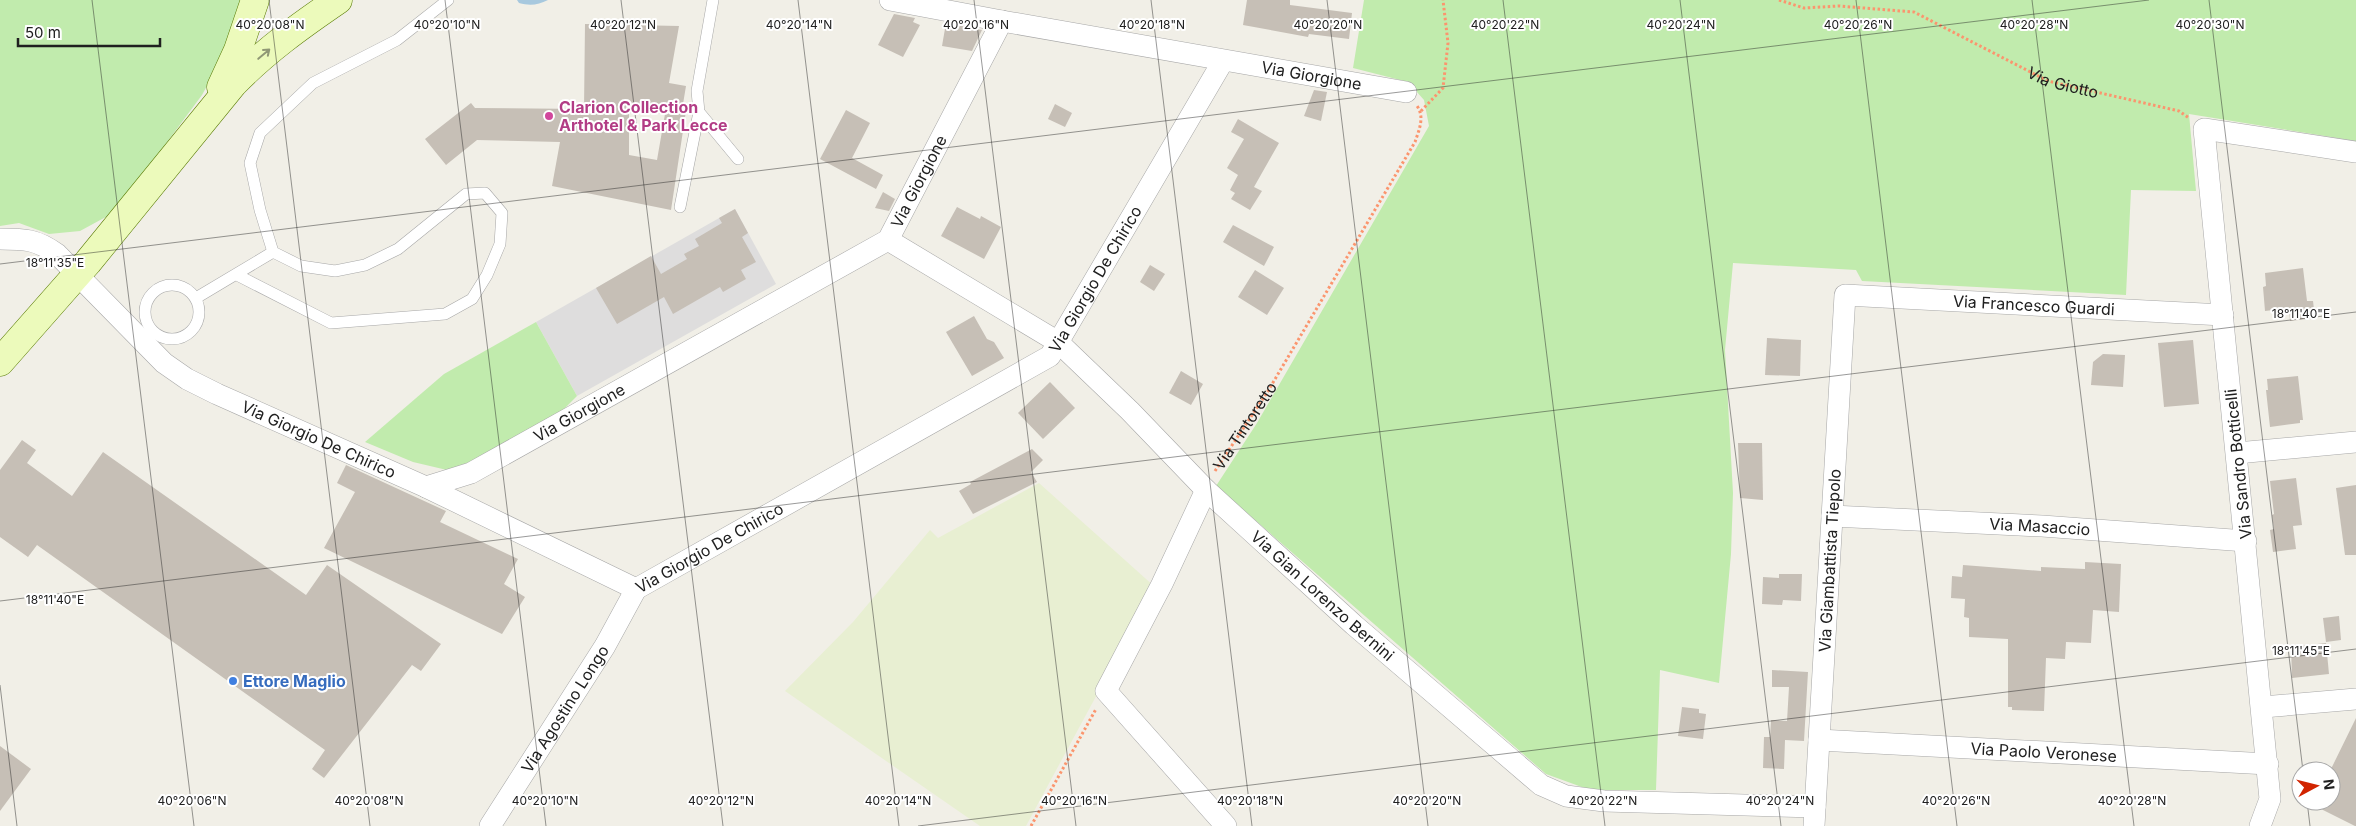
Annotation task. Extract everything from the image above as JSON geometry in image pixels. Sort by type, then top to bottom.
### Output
[{"type":"street","points":[[206,115],[238,50],[255,0]]},
{"type":"street","points":[[0,362],[76,276],[206,115],[258,58],[338,0]]},
{"type":"street","points":[[890,0],[1002,21]]},
{"type":"street","name":"Via Giorgione","points":[[426,487],[471,473],[888,240],[1002,21],[1406,92]]},
{"type":"street","name":"Via Giorgio De Chirico","points":[[0,238],[29,239],[44,245],[56,254],[127,326],[157,344],[164,363],[217,394],[426,487],[636,589],[1050,356],[1223,61]]},
{"type":"street","points":[[2204,130],[2356,152]]},
{"type":"street","name":"Via Sandro Botticelli","points":[[2204,130],[2268,764],[2270,799],[2260,826]]},
{"type":"street","name":"Via Gian Lorenzo Bernini","points":[[888,240],[1058,342],[1130,411],[1206,490],[1354,625],[1541,785],[1566,796],[1604,801],[1814,817]]},
{"type":"street","name":"Via Francesco Guardi","points":[[1846,295],[2222,315]]},
{"type":"street","name":"Via Giambattista Tiepolo","points":[[1814,817],[1846,295]]},
{"type":"street","points":[[2237,453],[2356,442]]},
{"type":"street","name":"Via Tintoretto","points":[[1106,691],[1162,584],[1206,490]]},
{"type":"street","name":"Via Masaccio","points":[[1832,516],[2042,526],[2246,541]]},
{"type":"street","name":"Via Agostino Longo","points":[[490,826],[605,646],[636,589]]},
{"type":"street","points":[[1106,691],[1226,826]]},
{"type":"street","points":[[2263,707],[2356,699]]},
{"type":"street","name":"Via Paolo Veronese","points":[[1819,740],[2268,764]]},
{"type":"lane","points":[[237,275],[331,323],[446,314],[472,299],[487,275],[500,244],[502,213],[485,193],[466,194],[398,249],[365,265],[335,271],[301,266],[273,252],[250,163],[260,133],[313,83],[396,40],[448,0]]},
{"type":"lane","points":[[680,207],[699,112],[698,91],[713,0]]},
{"type":"lane","points":[[699,112],[738,159]]},
{"type":"lane","points":[[196,298],[273,252]]},
{"type":"lane","points":[[127,326],[145,309],[152,294],[166,285],[183,286],[196,298],[200,314],[193,330],[179,339],[157,344],[149,326],[145,309]]},
{"type":"path","points":[[1406,92],[1421,111],[1443,88],[1448,42],[1443,0]]},
{"type":"path","name":"Via Giotto","points":[[1778,0],[1804,8],[1838,6],[1914,12],[2048,81],[2179,111],[2204,130]]},
{"type":"path","name":"Via Tintoretto","points":[[1206,490],[1217,467],[1268,391],[1416,142],[1421,125],[1421,111]]},
{"type":"path","points":[[1031,826],[1106,691]]},
{"type":"shaded area","points":[[735,209],[776,284],[577,396],[536,322]]},
{"type":"green space","points":[[0,0],[243,0],[230,44],[202,95],[115,212],[80,231],[49,234],[19,223],[0,226]]},
{"type":"green space","points":[[1364,0],[2356,0],[2356,141],[2189,114],[2196,191],[2131,190],[2126,295],[1862,281],[1856,270],[1733,263],[1725,350],[1733,493],[1731,554],[1719,683],[1660,670],[1656,790],[1590,790],[1546,774],[1216,486],[1257,423],[1429,126],[1424,100],[1408,82],[1353,68]]},
{"type":"green space","points":[[536,322],[577,396],[561,412],[470,462],[447,470],[413,462],[365,442],[444,374]]},
{"type":"green space","points":[[1039,483],[1155,587],[1026,826],[980,826],[785,691],[853,622],[930,530],[938,538]]},
{"type":"water","points":[[517,0],[548,0],[530,5],[519,3]]},
{"type":"building","points":[[1247,0],[1290,0],[1290,5],[1352,13],[1349,39],[1309,34],[1308,37],[1243,25]]},
{"type":"building","points":[[894,14],[915,18],[913,22],[920,25],[903,57],[878,45]]},
{"type":"building","points":[[946,23],[982,30],[972,51],[942,46]]},
{"type":"building","points":[[585,24],[679,26],[669,83],[686,86],[682,110],[686,111],[671,210],[552,186],[560,142],[477,140],[446,165],[425,139],[471,103],[475,108],[584,109]],"holes":[[[629,113],[665,114],[657,160],[629,155]]]},
{"type":"building","points":[[1314,90],[1327,92],[1321,121],[1304,116]]},
{"type":"building","points":[[1055,104],[1072,113],[1065,127],[1048,119]]},
{"type":"building","points":[[846,110],[870,123],[852,158],[883,175],[876,189],[820,159]]},
{"type":"building","points":[[1238,119],[1279,143],[1254,187],[1262,191],[1250,210],[1231,199],[1235,193],[1230,190],[1238,175],[1227,168],[1244,139],[1231,132]]},
{"type":"building","points":[[883,192],[895,199],[889,211],[875,208]]},
{"type":"building","points":[[957,207],[980,219],[981,216],[1001,227],[984,259],[941,236]]},
{"type":"building","points":[[735,209],[748,233],[742,237],[756,262],[741,270],[746,279],[723,292],[720,287],[673,314],[664,297],[617,324],[596,288],[651,256],[661,274],[687,259],[684,254],[699,246],[695,239],[722,223],[719,218]]},
{"type":"building","points":[[1233,225],[1274,247],[1264,266],[1223,242]]},
{"type":"building","points":[[1150,265],[1165,274],[1154,291],[1140,282]]},
{"type":"building","points":[[2303,268],[2307,301],[2313,301],[2315,318],[2290,321],[2289,308],[2265,311],[2263,287],[2266,286],[2265,273]]},
{"type":"building","points":[[1255,270],[1284,288],[1267,315],[1238,297]]},
{"type":"building","points":[[974,316],[987,339],[994,342],[1004,358],[972,376],[946,332]]},
{"type":"building","points":[[1767,338],[1801,340],[1800,376],[1765,375]]},
{"type":"building","points":[[2193,340],[2199,404],[2164,407],[2158,343]]},
{"type":"building","points":[[2103,354],[2125,355],[2123,387],[2091,385],[2093,362]]},
{"type":"building","points":[[1181,371],[1203,384],[1191,405],[1169,393]]},
{"type":"building","points":[[2298,376],[2303,420],[2300,420],[2300,423],[2270,427],[2266,390],[2268,390],[2267,379]]},
{"type":"building","points":[[1050,382],[1075,408],[1043,439],[1018,413]]},
{"type":"building","points":[[22,440],[36,450],[27,463],[72,496],[103,452],[306,595],[327,565],[441,644],[421,671],[412,665],[324,778],[312,769],[325,750],[37,545],[28,557],[0,537],[0,470]]},
{"type":"building","points":[[1738,443],[1762,443],[1763,500],[1740,498]]},
{"type":"building","points":[[1032,449],[1043,460],[1031,472],[1037,482],[973,514],[959,491],[971,484],[970,482]]},
{"type":"building","points":[[346,465],[446,511],[440,522],[518,559],[504,584],[525,597],[502,634],[324,548],[355,492],[337,483]]},
{"type":"building","points":[[2296,478],[2302,525],[2293,526],[2296,549],[2273,552],[2270,530],[2274,529],[2272,515],[2274,514],[2270,481]]},
{"type":"building","points":[[2356,485],[2356,555],[2345,555],[2336,488]]},
{"type":"building","points":[[2085,562],[2121,564],[2119,612],[2093,610],[2091,643],[2066,642],[2065,659],[2046,658],[2044,711],[2012,710],[2012,707],[2008,707],[2008,639],[1969,637],[1969,618],[1964,617],[1965,599],[1951,598],[1952,576],[1962,577],[1963,565],[2041,571],[2041,567],[2085,569]]},
{"type":"building","points":[[1779,574],[1802,574],[1801,601],[1783,600],[1782,605],[1762,604],[1763,577],[1779,578]]},
{"type":"building","points":[[2339,616],[2341,640],[2326,642],[2323,618]]},
{"type":"building","points":[[2326,643],[2329,674],[2292,678],[2291,647]]},
{"type":"building","points":[[1772,670],[1808,672],[1804,741],[1785,740],[1784,769],[1763,768],[1764,737],[1770,737],[1771,720],[1787,721],[1789,687],[1772,687]]},
{"type":"building","points":[[1682,707],[1699,709],[1699,713],[1706,714],[1703,739],[1678,736]]},
{"type":"building","points":[[2356,718],[2356,826],[2325,811],[2341,811],[2341,761],[2335,761]]},
{"type":"building","points":[[0,746],[31,769],[0,811]]},
{"type":"place","name":"Clarion Collection Arthotel & Park Lecce","points":[[549,116]]},
{"type":"place","name":"Ettore Maglio","points":[[233,681]]}]
